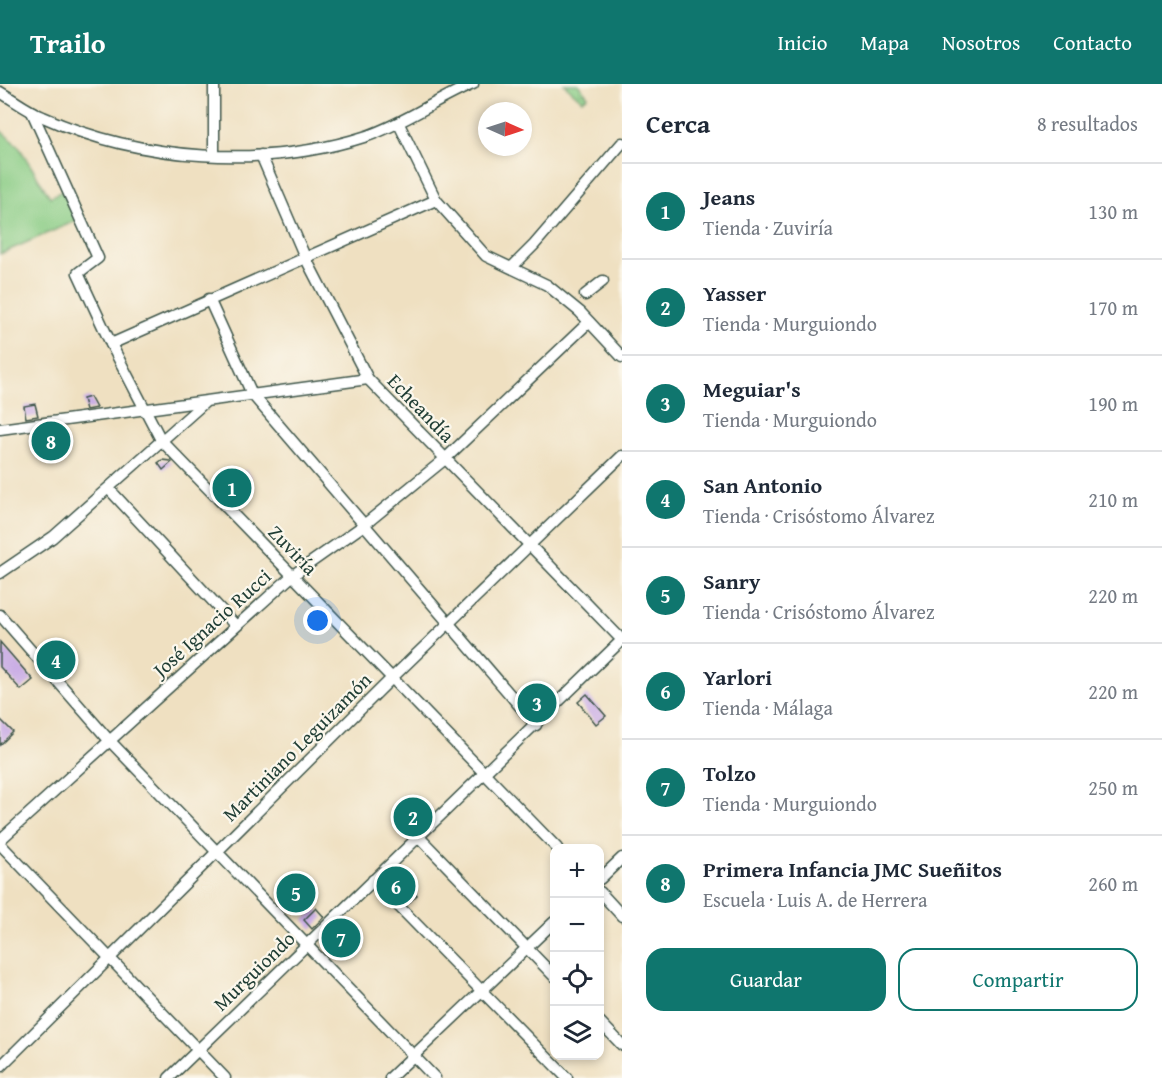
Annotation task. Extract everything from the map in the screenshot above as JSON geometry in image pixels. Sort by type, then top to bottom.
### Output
[{"type":"street","points":[[214,84],[214,155]]},
{"type":"street","points":[[0,92],[32,112],[87,134],[137,147],[214,155],[261,155],[336,145],[399,124],[473,84]]},
{"type":"street","name":"Zuviría","points":[[32,112],[98,258],[78,273],[111,344],[161,440],[393,677],[552,844]]},
{"type":"street","points":[[399,124],[436,200],[486,256],[547,285],[589,322],[622,357]]},
{"type":"street","points":[[512,267],[534,245],[622,143]]},
{"type":"street","name":"Echeandía","points":[[261,155],[305,257],[368,379],[622,640]]},
{"type":"street","points":[[111,344],[436,200]]},
{"type":"street","points":[[585,296],[603,281]]},
{"type":"street","points":[[209,299],[252,394],[536,724]]},
{"type":"street","name":"José Ignacio Rucci","points":[[0,840],[235,625],[292,576],[364,525],[445,459],[589,322]]},
{"type":"street","points":[[0,429],[368,379]]},
{"type":"street","points":[[0,573],[53,537],[204,402]]},
{"type":"street","name":"Martiniano Leguizamón","points":[[0,1067],[393,677],[622,456]]},
{"type":"street","points":[[109,489],[235,625]]},
{"type":"street","points":[[0,615],[108,740],[308,944],[435,1078]]},
{"type":"street","name":"Murguiondo","points":[[169,1078],[622,640]]},
{"type":"street","points":[[418,836],[550,971]]},
{"type":"street","points":[[0,844],[108,959],[225,1078]]},
{"type":"street","points":[[604,875],[622,858]]},
{"type":"street","points":[[373,880],[567,1078]]},
{"type":"street","points":[[604,896],[622,916]]},
{"type":"street","points":[[390,1078],[550,927]]},
{"type":"street","points":[[604,1026],[622,1045]]},
{"type":"green space","points":[[564,84],[578,84],[588,96],[582,100]]},
{"type":"green space","points":[[0,130],[19,147],[50,197],[67,189],[80,219],[0,254]]},
{"type":"building","points":[[90,397],[96,408],[86,410],[83,399]]},
{"type":"building","points":[[35,404],[38,416],[26,418],[24,406]]},
{"type":"building","points":[[162,460],[172,462],[163,470],[158,463]]},
{"type":"building","points":[[245,470],[252,477],[234,495],[227,488]]},
{"type":"building","points":[[0,642],[33,680],[21,690],[0,667]]},
{"type":"building","points":[[62,650],[68,658],[57,666],[51,659]]},
{"type":"building","points":[[533,689],[545,702],[537,710],[524,698]]},
{"type":"building","points":[[587,694],[606,716],[596,724],[578,702]]},
{"type":"building","points":[[0,719],[13,732],[0,745]]},
{"type":"building","points":[[410,806],[424,821],[416,829],[402,814]]},
{"type":"building","points":[[400,876],[417,895],[408,904],[393,888],[393,882]]},
{"type":"building","points":[[302,880],[309,887],[289,906],[283,899]]},
{"type":"building","points":[[316,908],[324,917],[312,929],[304,920]]},
{"type":"building","points":[[342,931],[351,941],[337,953],[328,944]]},
{"type":"place","name":"Primera Infancia JMC Sueñitos","points":[[51,441]]},
{"type":"place","name":"Jeans","points":[[232,488]]},
{"type":"place","name":"San Antonio","points":[[56,660]]},
{"type":"place","name":"Meguiar's","points":[[537,703]]},
{"type":"place","name":"Yasser","points":[[413,817]]},
{"type":"place","name":"Yarlori","points":[[396,886]]},
{"type":"place","name":"Sanry","points":[[296,893]]},
{"type":"place","name":"Tolzo","points":[[341,938]]}]
